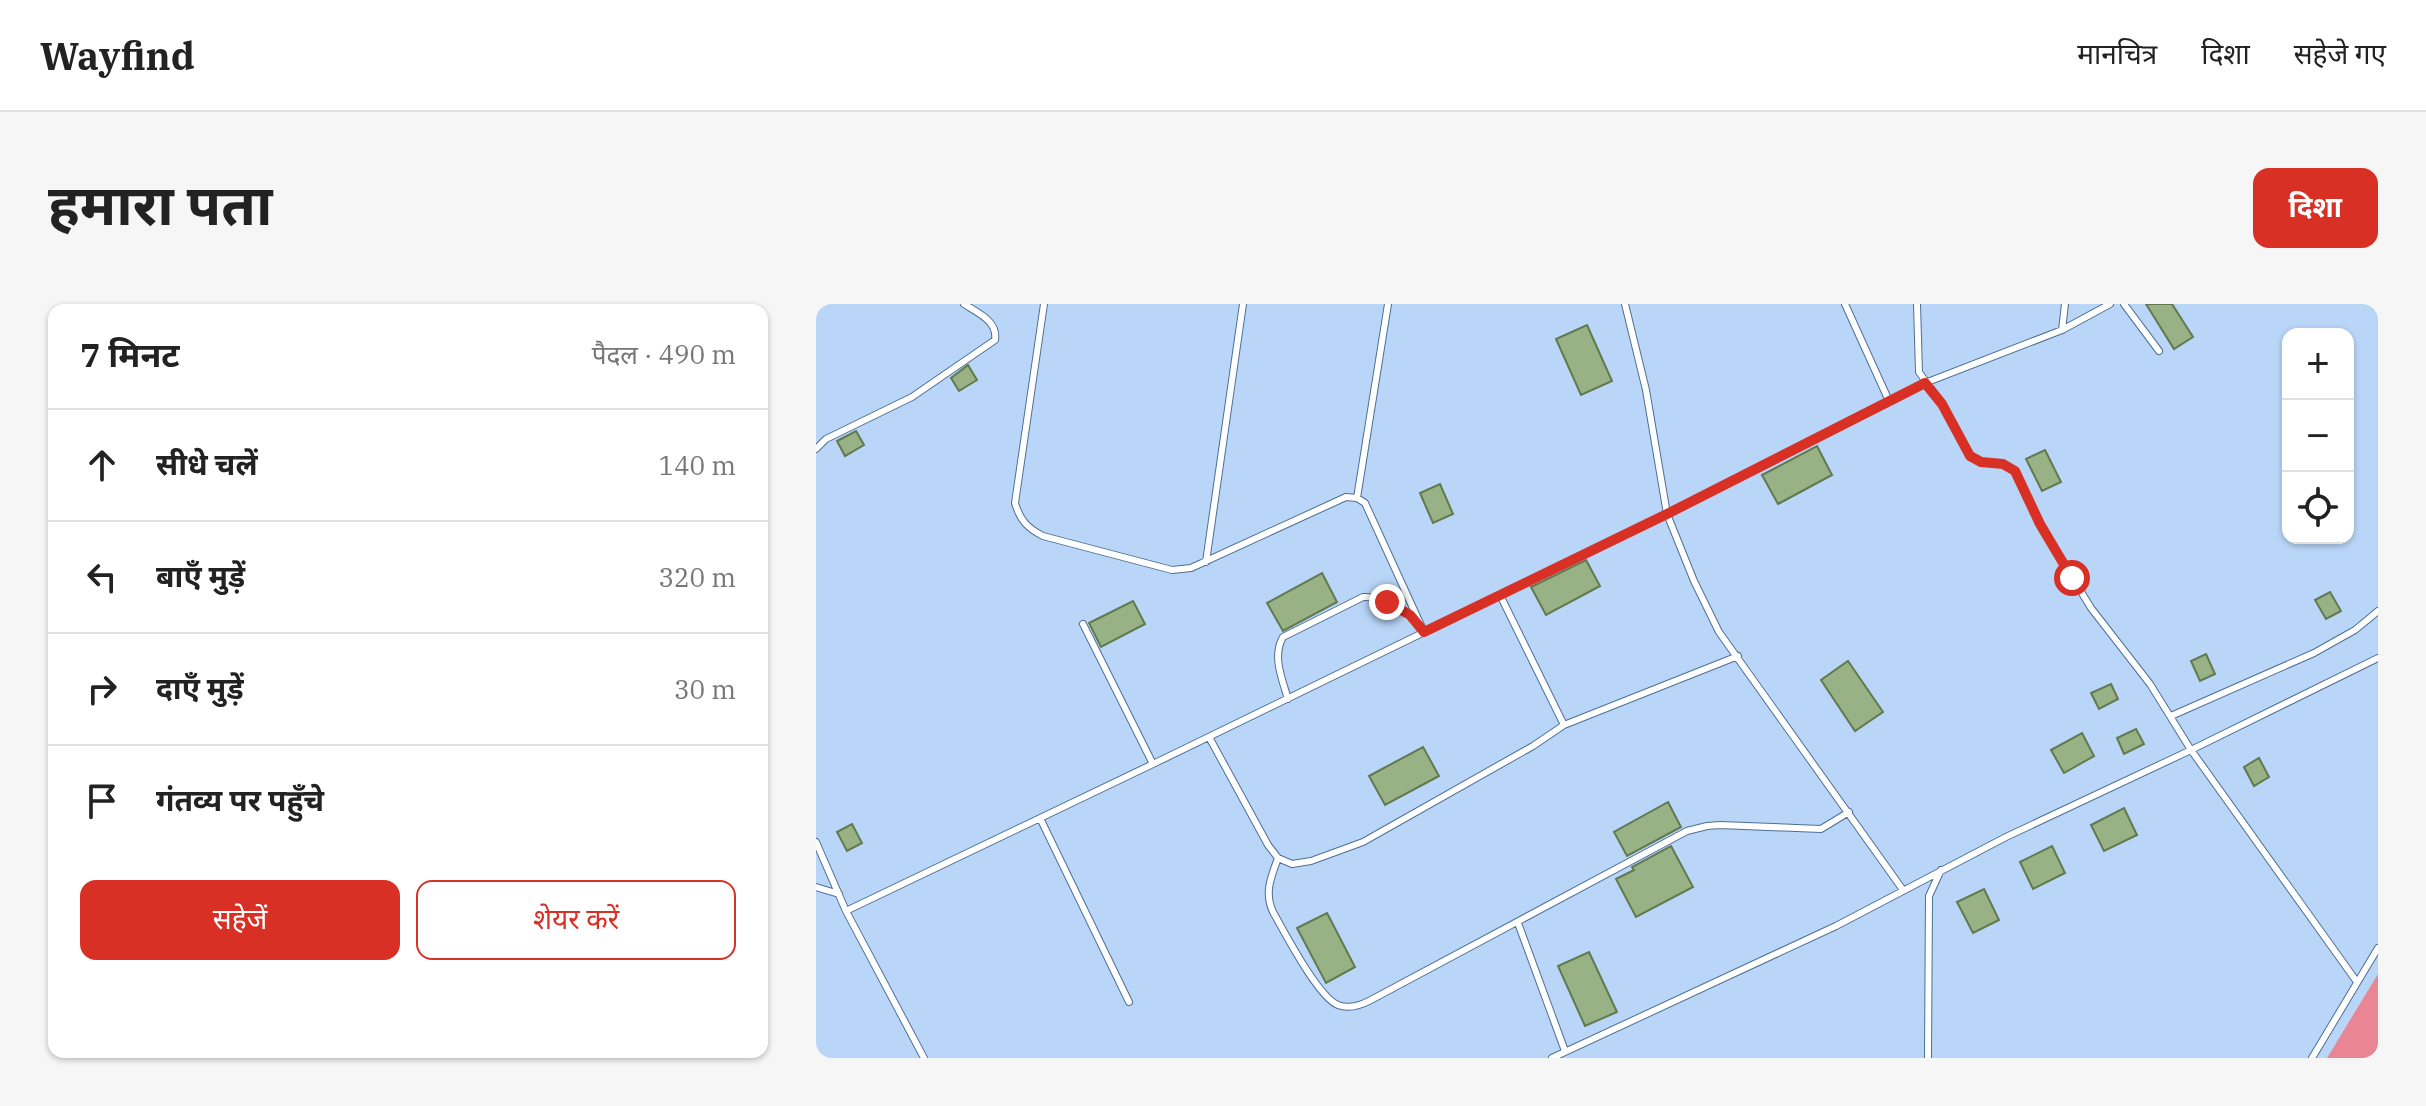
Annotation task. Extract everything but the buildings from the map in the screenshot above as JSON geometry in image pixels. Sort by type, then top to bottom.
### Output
[{"type":"lane","points":[[816,449],[826,439],[912,397],[995,340],[993,325],[964,304]]},
{"type":"lane","points":[[1044,304],[1015,503],[1020,519],[1031,530],[1043,536],[1172,570],[1191,568],[1346,497],[1357,498],[1365,503],[1424,632]]},
{"type":"lane","points":[[1206,562],[1243,304]]},
{"type":"lane","points":[[1357,498],[1388,304]]},
{"type":"lane","points":[[1625,304],[1654,431],[1667,514],[1706,609],[1719,632],[1903,890]]},
{"type":"lane","points":[[1845,304],[1889,401]]},
{"type":"lane","points":[[1917,304],[1917,366],[1970,456],[1981,462],[2003,464],[2015,471],[2040,524],[2072,578],[2111,636],[2150,684],[2191,750],[2357,982]]},
{"type":"lane","points":[[2062,330],[2065,304]]},
{"type":"lane","points":[[846,911],[1667,514],[1925,383],[2062,330],[2110,304]]},
{"type":"lane","points":[[2124,304],[2159,351]]},
{"type":"lane","points":[[1500,595],[1564,725]]},
{"type":"lane","points":[[1288,699],[1280,672],[1278,649],[1281,639],[1356,599],[1369,597],[1387,602],[1410,615],[1424,632]]},
{"type":"lane","points":[[2171,716],[2314,653],[2355,630],[2378,611]]},
{"type":"lane","points":[[1083,624],[1153,764]]},
{"type":"lane","points":[[1209,737],[1268,845],[1278,858],[1292,864],[1311,861],[1363,842],[1533,746],[1564,725],[1738,656]]},
{"type":"lane","points":[[1552,1058],[1836,926],[1941,870],[2378,658]]},
{"type":"lane","points":[[1278,858],[1268,888],[1269,904],[1321,992],[1342,1007],[1369,1001],[1687,831],[1720,825],[1821,829],[1849,812]]},
{"type":"lane","points":[[1040,818],[1129,1002]]},
{"type":"lane","points":[[816,842],[846,911],[924,1058]]},
{"type":"lane","points":[[1928,1058],[1929,896],[1941,870]]},
{"type":"lane","points":[[816,887],[839,894]]},
{"type":"lane","points":[[1518,923],[1565,1051]]},
{"type":"lane","points":[[2312,1058],[2378,948]]},
{"type":"shaded area","points":[[2378,974],[2378,1058],[2327,1058]]},
{"type":"route","points":[[1387,602],[1410,615],[1424,632],[1667,514],[1925,383],[1937,395],[1974,460],[2003,464],[2015,471],[2040,524],[2072,578]]}]
